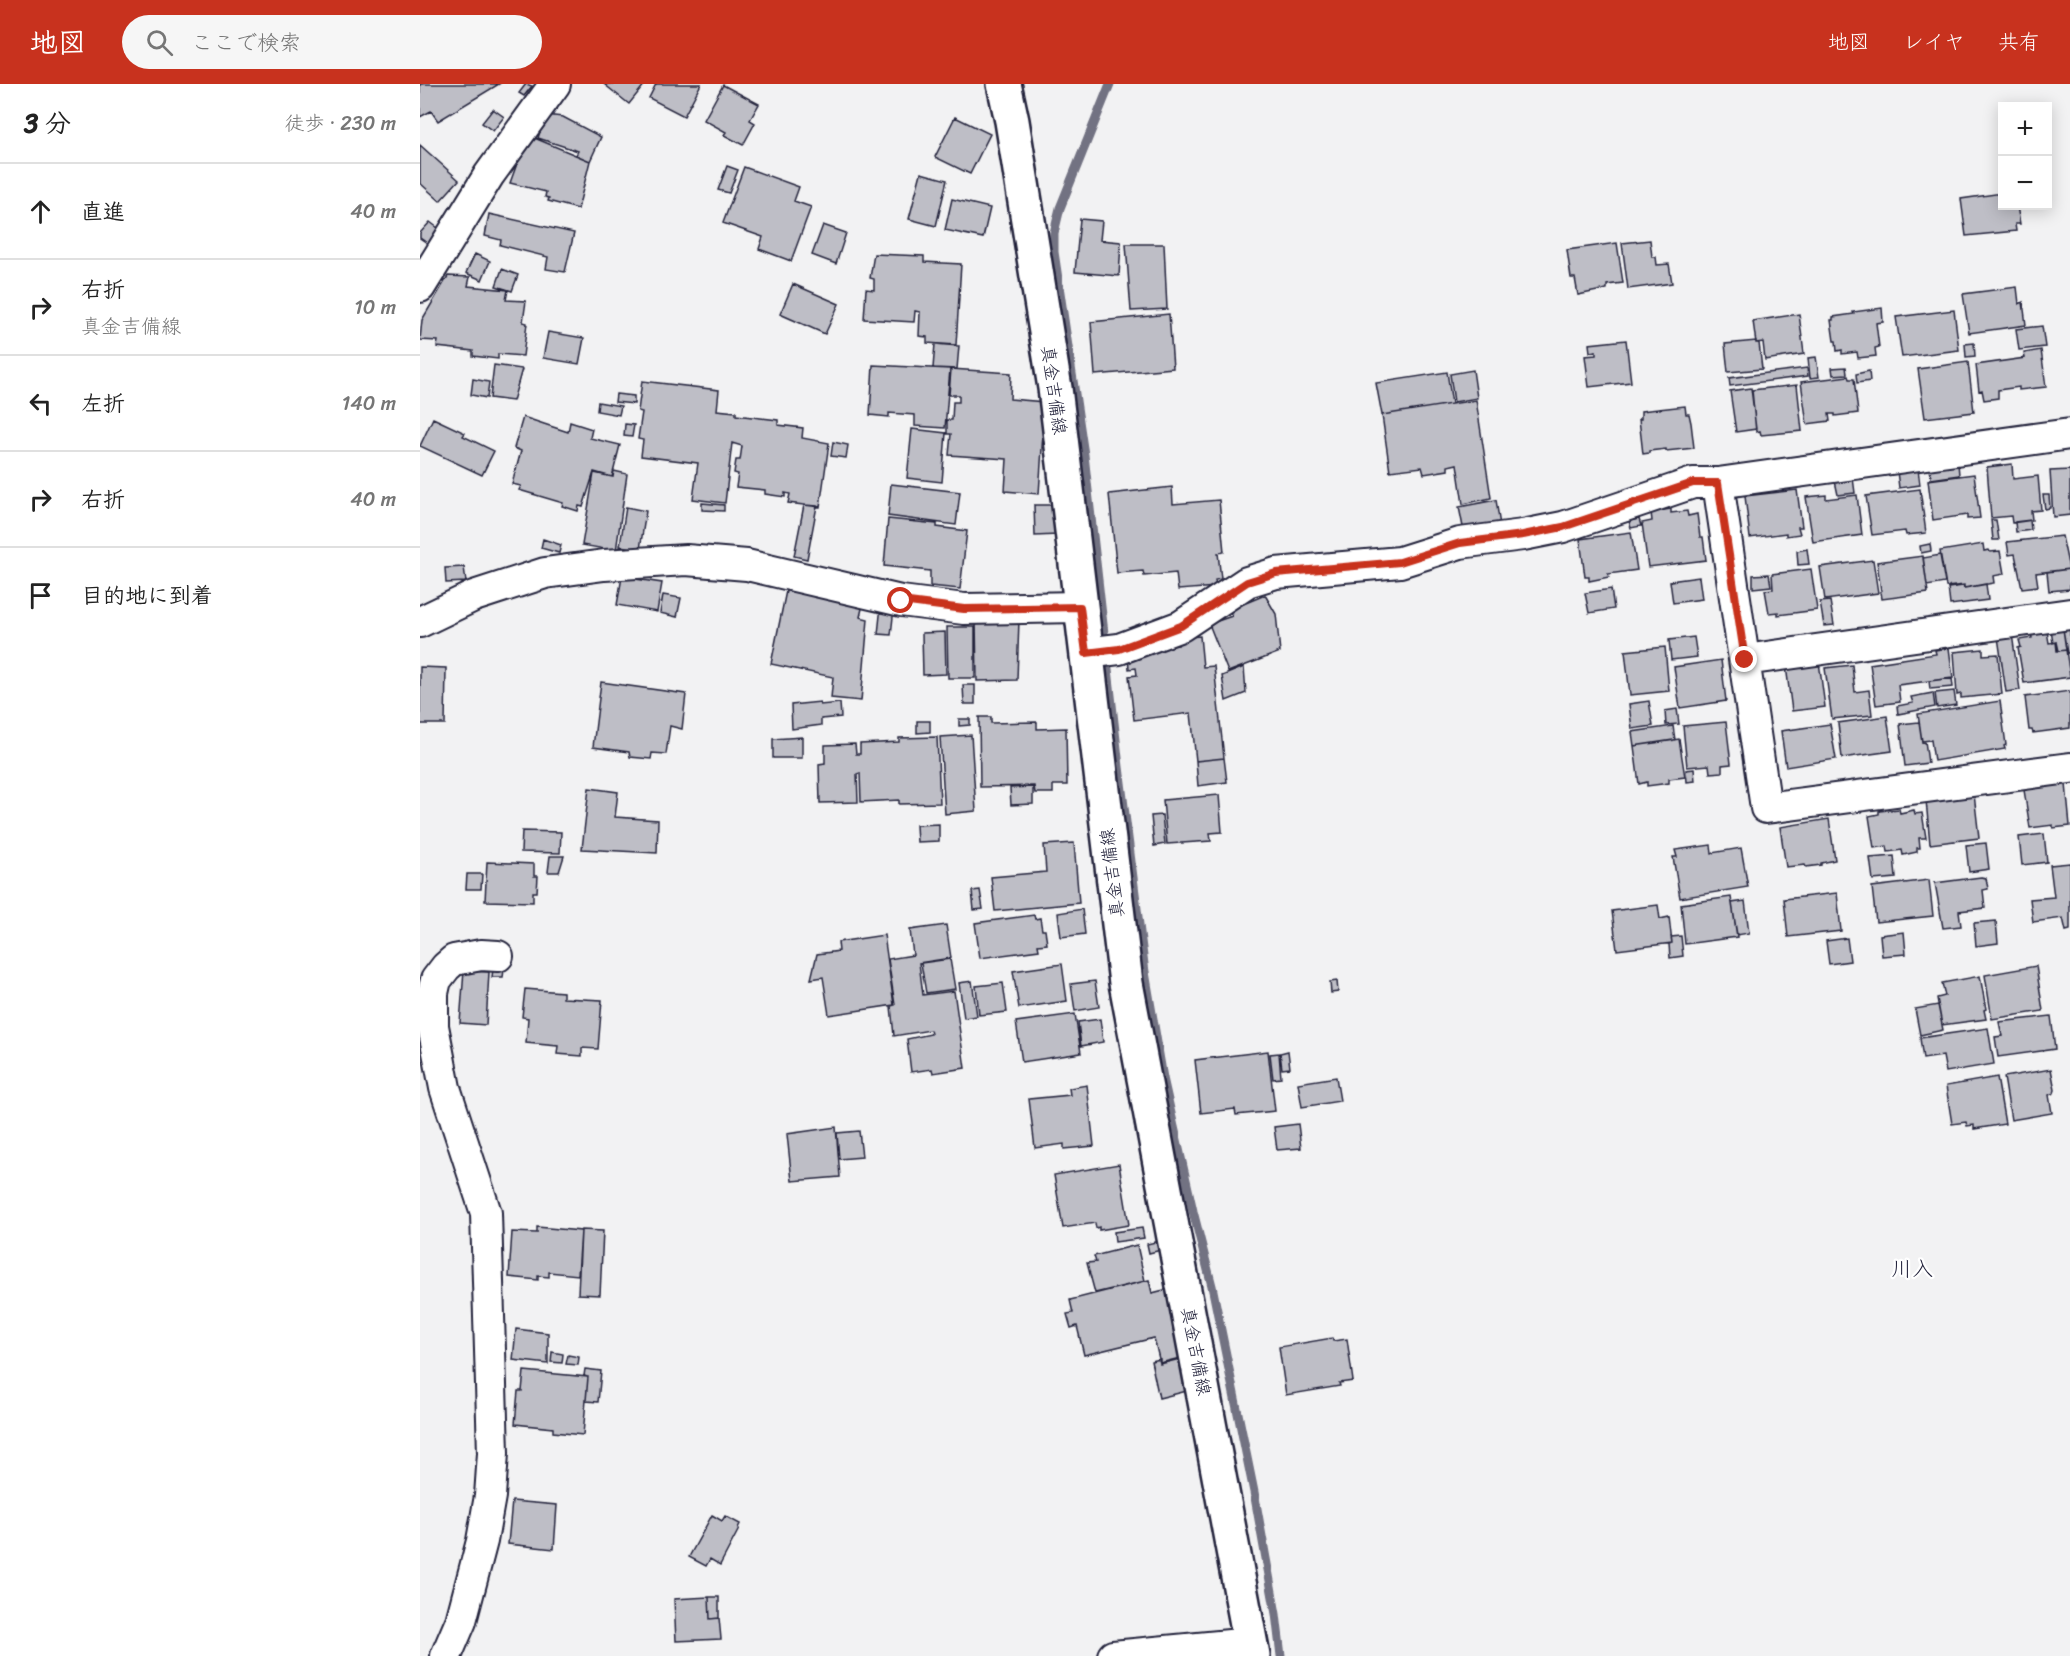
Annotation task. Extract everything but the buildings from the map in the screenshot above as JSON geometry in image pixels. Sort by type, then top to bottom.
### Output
[{"type":"main road","name":"真金吉備線","points":[[1004,84],[1055,388],[1080,607],[1101,652],[1126,983],[1252,1649]]},
{"type":"street","points":[[420,287],[489,175],[555,84]]},
{"type":"street","points":[[1101,652],[1181,626],[1247,582],[1276,573],[1400,562],[1460,543],[1563,527],[1693,483],[1718,483],[2070,434]]},
{"type":"street","points":[[1718,483],[1766,808],[2070,768]]},
{"type":"street","points":[[420,622],[474,596],[545,573],[604,565],[686,560],[747,565],[901,601],[964,609],[1080,607]]},
{"type":"street","points":[[1745,660],[2070,614]]},
{"type":"street","points":[[446,1656],[461,1621],[482,1541],[493,1453],[486,1213],[445,1088],[433,1026],[433,993],[436,980],[454,960],[481,955],[498,956]]},
{"type":"street","points":[[1113,1656],[1252,1649]]},
{"type":"waterway","points":[[1110,84],[1060,208],[1054,233],[1054,252],[1084,455],[1145,972],[1163,1078],[1212,1286],[1254,1492],[1276,1614],[1281,1656]]},
{"type":"district","name":"川入","points":[[1912,1269]]},
{"type":"route","points":[[901,601],[964,609],[1080,607],[1086,653],[1099,652],[1119,649],[1181,626],[1247,582],[1276,573],[1400,562],[1460,543],[1563,527],[1693,483],[1718,483],[1745,660]]}]
